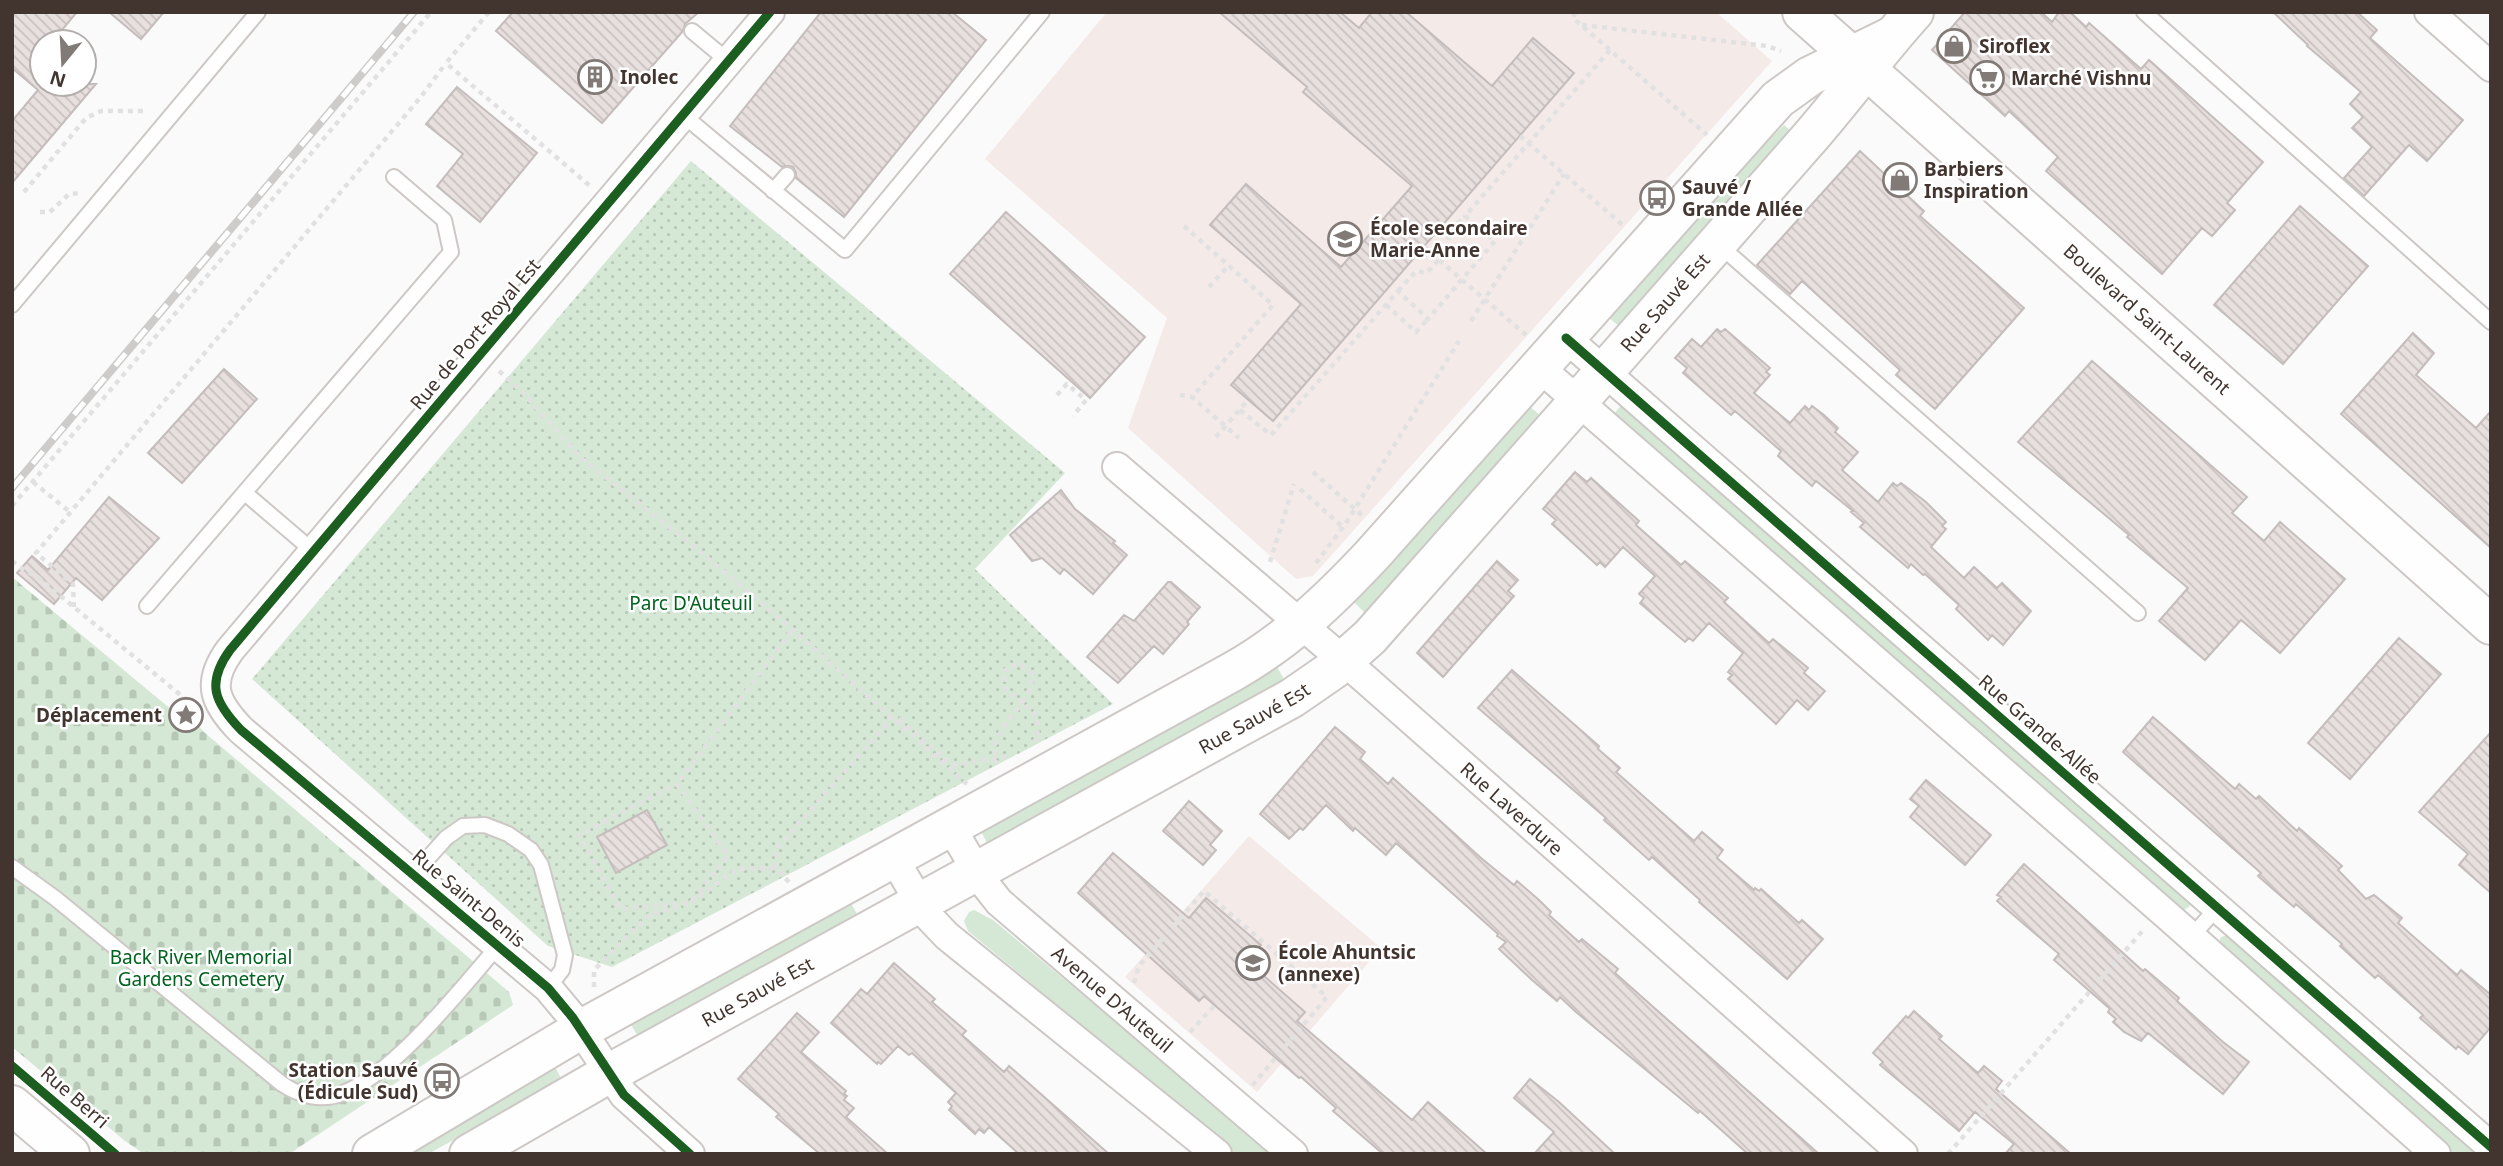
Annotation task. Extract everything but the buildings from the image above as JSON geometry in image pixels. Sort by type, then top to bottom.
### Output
[{"type":"main road","name":"Boulevard Saint-Laurent","points":[[1802,12],[2491,625]]},
{"type":"main road","name":"Rue Sauvé Est","points":[[469,1154],[608,1074],[1292,698],[1343,661],[1370,638],[1820,126],[1859,62],[1903,24]]},
{"type":"main road","points":[[372,1154],[580,1030],[1258,657],[1331,599],[1367,539],[1778,99],[1800,83],[1859,62]]},
{"type":"main road","points":[[12,1105],[70,1154]]},
{"type":"street","name":"Rue de Port-Royal Est","points":[[215,682],[225,657],[769,12]]},
{"type":"street","points":[[2429,12],[2491,67]]},
{"type":"street","points":[[1546,349],[1579,401],[2437,1154]]},
{"type":"street","name":"Rue Grande-Allée","points":[[1546,349],[1605,371],[2491,1147]]},
{"type":"street","name":"Rue Laverdure","points":[[1117,467],[1343,661],[1903,1154]]},
{"type":"street","name":"Rue Saint-Denis","points":[[215,682],[222,708],[241,730],[548,988],[564,1005],[624,1095],[690,1154]]},
{"type":"street","name":"Avenue D'Auteuil","points":[[950,826],[999,902],[1293,1154]]},
{"type":"street","points":[[893,857],[919,903],[933,923],[947,936],[1217,1154]]},
{"type":"lane","points":[[12,305],[258,12]]},
{"type":"lane","points":[[683,115],[845,250],[1042,12]]},
{"type":"lane","points":[[2144,12],[2491,322]]},
{"type":"lane","points":[[692,31],[728,61]]},
{"type":"lane","points":[[774,191],[788,175]]},
{"type":"lane","points":[[147,606],[246,494],[451,252],[444,220],[394,177]]},
{"type":"lane","points":[[1717,243],[2138,613]]},
{"type":"lane","points":[[246,494],[313,551]]},
{"type":"lane","points":[[413,875],[446,838],[463,826],[485,825],[497,828],[531,850],[541,865],[565,955],[562,970],[548,988]]},
{"type":"lane","points":[[12,867],[55,898],[282,1084],[307,1096],[324,1098],[341,1094],[374,1076],[427,1026],[498,946]]},
{"type":"lane","points":[[2191,937],[2217,908]]},
{"type":"path","points":[[12,506],[431,12]]},
{"type":"path","points":[[74,607],[73,584],[36,553],[420,98],[489,12]]},
{"type":"path","points":[[1575,12],[1573,18],[1710,138]]},
{"type":"path","points":[[1583,25],[1767,46],[1781,51]]},
{"type":"path","points":[[1240,410],[1271,435],[1416,271],[1427,273],[1439,260],[1450,246],[1448,234],[1610,50]]},
{"type":"path","points":[[446,63],[591,187]]},
{"type":"path","points":[[24,192],[86,118],[101,111],[154,111]]},
{"type":"path","points":[[1520,136],[1629,230]]},
{"type":"path","points":[[1471,321],[1564,174]]},
{"type":"path","points":[[40,212],[50,212],[72,193],[86,197]]},
{"type":"path","points":[[1385,305],[1416,332],[1428,319],[1495,241],[1465,216]]},
{"type":"path","points":[[1184,226],[1273,305],[1192,397]]},
{"type":"path","points":[[1424,247],[1546,349]]},
{"type":"path","points":[[1209,287],[1229,265]]},
{"type":"path","points":[[1398,291],[1428,319]]},
{"type":"path","points":[[1311,569],[1343,527],[1459,341]]},
{"type":"path","points":[[498,371],[522,392],[581,458],[691,544],[966,783],[976,777]]},
{"type":"path","points":[[1058,395],[1067,384],[1086,401],[1073,416]]},
{"type":"path","points":[[1180,395],[1192,397],[1239,438]]},
{"type":"path","points":[[1216,437],[1248,400]]},
{"type":"path","points":[[1313,472],[1354,509],[1367,539]]},
{"type":"path","points":[[33,482],[70,512]]},
{"type":"path","points":[[1251,583],[1270,562],[1294,484]]},
{"type":"path","points":[[1300,489],[1343,527],[1367,539]]},
{"type":"path","points":[[12,561],[24,571],[36,575],[189,702]]},
{"type":"path","points":[[677,784],[728,856],[690,903],[620,909],[579,835],[677,784],[792,630]]},
{"type":"path","points":[[986,772],[996,767],[994,746],[1003,727],[1022,703],[1031,687],[1032,674],[1018,663],[1004,671],[1004,687],[1022,703],[1037,715],[1038,739],[1028,745]]},
{"type":"path","points":[[775,868],[778,847],[891,719],[900,719],[952,765],[1010,756],[1019,750]]},
{"type":"path","points":[[580,1030],[593,994],[594,970],[649,915],[690,903],[737,869],[775,868],[792,886]]},
{"type":"path","points":[[1133,987],[1139,966],[1204,891],[1327,997],[1249,1089]]},
{"type":"path","points":[[1948,1154],[2145,929]]},
{"type":"path","points":[[1187,1035],[1215,1005]]},
{"type":"shaded area","name":"École secondaire Marie-Anne","points":[[1107,12],[1716,12],[1772,61],[1313,576],[1296,579],[1128,428],[1167,318],[985,159]]},
{"type":"shaded area","name":"École Ahuntsic (annexe)","points":[[1249,836],[1381,948],[1257,1092],[1125,977]]},
{"type":"green space","points":[[1784,125],[1792,132],[1620,327],[1607,316],[1729,179]]},
{"type":"green space","name":"Parc D'Auteuil","points":[[691,161],[1065,473],[975,569],[1113,704],[612,967],[548,946],[252,679]]},
{"type":"green space","points":[[1624,402],[2191,902],[2189,907],[2182,911],[1613,415]]},
{"type":"green space","points":[[1528,405],[1541,416],[1367,615],[1354,602]]},
{"type":"green space","name":"Back River Memorial Gardens Cemetery","points":[[12,577],[173,711],[180,706],[204,732],[509,992],[513,1005],[289,1154],[144,1154],[12,1047]]},
{"type":"green space","points":[[1276,665],[1285,681],[988,845],[980,829]]},
{"type":"green space","points":[[850,901],[858,916],[639,1038],[630,1023]]},
{"type":"green space","points":[[974,910],[993,920],[1274,1154],[1236,1154],[968,931],[964,921],[969,912]]},
{"type":"green space","points":[[2230,934],[2482,1154],[2455,1154],[2223,950],[2219,942],[2221,937]]},
{"type":"green space","points":[[555,1067],[562,1080],[428,1154],[408,1154]]},
{"type":"railway","points":[[12,488],[414,12]]},
{"type":"cycle path","points":[[690,1154],[624,1095],[573,1018],[548,988],[241,730],[219,701],[216,682],[222,662],[230,650],[770,12]]},
{"type":"cycle path","points":[[1566,338],[2491,1147]]},
{"type":"cycle path","name":"Rue Berri","points":[[12,1066],[115,1154]]},
{"type":"place","name":"Siroflex","points":[[1954,46]]},
{"type":"place","name":"Inolec","points":[[595,77]]},
{"type":"place","name":"Marché Vishnu","points":[[1987,78]]},
{"type":"place","name":"Barbiers Inspiration","points":[[1900,180]]},
{"type":"place","name":"Sauvé / Grande Allée","points":[[1657,198]]},
{"type":"place","name":"École secondaire Marie-Anne","points":[[1345,239]]},
{"type":"place","name":"Déplacement","points":[[186,715]]},
{"type":"place","name":"École Ahuntsic (annexe)","points":[[1253,963]]},
{"type":"place","name":"Station Sauvé (Édicule Sud)","points":[[442,1081]]}]
